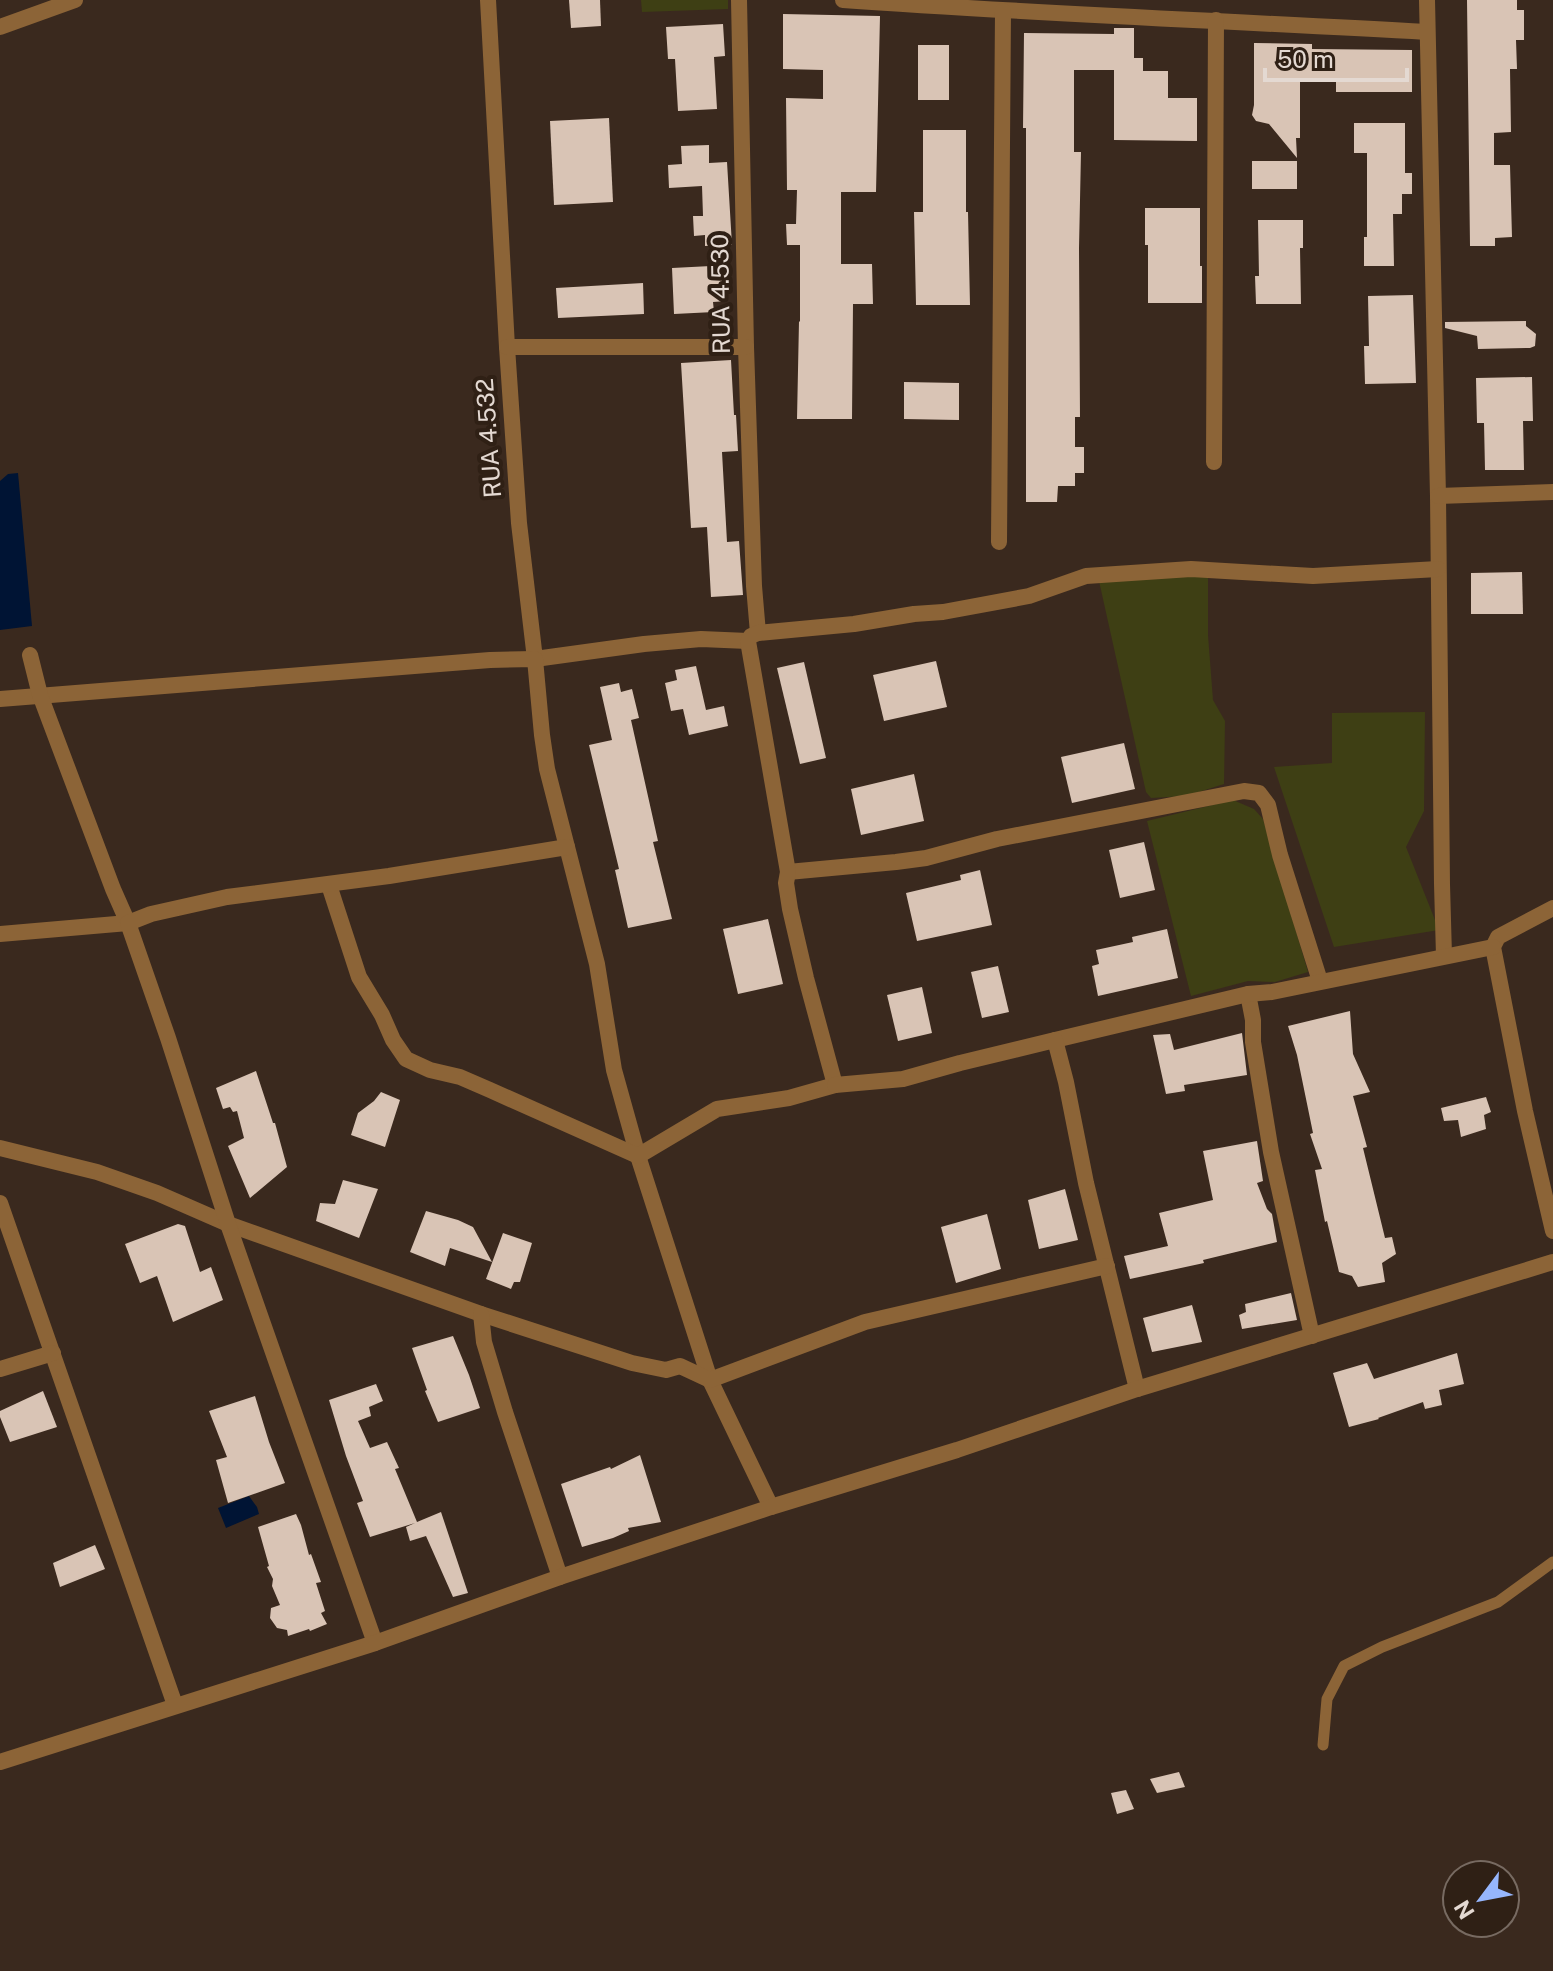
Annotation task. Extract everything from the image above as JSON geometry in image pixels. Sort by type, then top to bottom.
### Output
[{"type":"street","points":[[0,27],[75,0]]},
{"type":"street","name":"RUA 4.532","points":[[488,0],[519,523],[545,758],[597,964],[614,1070],[638,1156],[710,1380],[771,1507]]},
{"type":"street","name":"RUA 4.530","points":[[739,0],[753,637],[788,872],[786,883],[790,909],[835,1085]]},
{"type":"street","points":[[843,0],[1427,32]]},
{"type":"street","points":[[1427,0],[1444,956]]},
{"type":"street","points":[[999,542],[1003,11]]},
{"type":"street","points":[[1214,462],[1216,20]]},
{"type":"street","points":[[507,347],[746,347]]},
{"type":"street","points":[[1438,496],[1553,492]]},
{"type":"street","points":[[0,699],[535,659],[658,643],[753,637],[943,612],[1029,596],[1086,576],[1191,569],[1313,576],[1438,569]]},
{"type":"street","points":[[30,655],[40,695],[128,923],[228,1224],[375,1643]]},
{"type":"street","points":[[788,872],[926,858],[997,839],[1244,791],[1259,793],[1268,805],[1280,855],[1320,981]]},
{"type":"street","points":[[0,934],[128,923],[151,914],[227,897],[329,885],[567,847]]},
{"type":"street","points":[[329,885],[359,977],[406,1059],[430,1070],[460,1077],[638,1156],[717,1109],[789,1098],[835,1085],[903,1079],[1248,994],[1272,992],[1493,947]]},
{"type":"street","points":[[1553,908],[1498,937],[1493,947],[1525,1111],[1553,1231]]},
{"type":"street","points":[[1248,994],[1271,1152],[1312,1336]]},
{"type":"street","points":[[1055,1040],[1086,1183],[1137,1389]]},
{"type":"street","points":[[0,1148],[97,1172],[157,1193],[228,1224],[481,1314],[652,1369],[666,1370],[680,1366],[710,1380],[865,1322],[1107,1266]]},
{"type":"street","points":[[0,1203],[175,1705]]},
{"type":"street","points":[[0,1762],[375,1643],[560,1577],[1137,1389],[1553,1262]]},
{"type":"street","points":[[481,1314],[484,1342],[560,1577]]},
{"type":"street","points":[[0,1369],[53,1353]]},
{"type":"lane","points":[[1323,1745],[1327,1699],[1344,1666],[1382,1647],[1498,1602],[1553,1562]]},
{"type":"shaded area","points":[[641,0],[728,0],[728,9],[642,12]]},
{"type":"shaded area","points":[[1208,575],[1213,700],[1225,721],[1224,784],[1186,796],[1151,798],[1146,792],[1099,581]]},
{"type":"shaded area","points":[[1425,712],[1424,811],[1406,847],[1439,930],[1334,947],[1274,767],[1332,763],[1332,713]]},
{"type":"shaded area","points":[[1233,800],[1254,809],[1263,819],[1308,972],[1275,982],[1248,981],[1191,996],[1147,821]]},
{"type":"water","points":[[18,473],[32,626],[0,630],[0,481],[8,474]]},
{"type":"water","points":[[249,1496],[259,1514],[226,1528],[218,1508]]},
{"type":"building","points":[[569,0],[600,0],[601,26],[571,28]]},
{"type":"building","points":[[1467,0],[1517,0],[1517,10],[1524,10],[1524,40],[1516,40],[1517,69],[1510,69],[1511,132],[1494,133],[1494,165],[1510,165],[1512,237],[1495,238],[1495,246],[1470,246]]},
{"type":"building","points":[[783,14],[880,16],[876,192],[841,192],[841,264],[872,264],[873,304],[853,304],[852,419],[797,419],[800,245],[787,245],[786,224],[796,224],[797,190],[787,190],[786,98],[823,99],[823,70],[783,69]]},
{"type":"building","points":[[723,24],[725,56],[714,57],[717,109],[678,111],[675,59],[668,59],[666,27]]},
{"type":"building","points":[[1114,28],[1134,28],[1134,58],[1143,58],[1143,71],[1168,71],[1168,98],[1197,98],[1197,141],[1114,140],[1114,70],[1074,70],[1074,152],[1081,152],[1080,417],[1075,417],[1075,447],[1084,447],[1084,473],[1075,473],[1075,486],[1058,486],[1057,502],[1026,502],[1024,33],[1114,34]]},
{"type":"building","points":[[1254,43],[1312,44],[1312,49],[1412,50],[1412,92],[1336,92],[1336,79],[1300,78],[1297,158],[1269,124],[1256,121],[1252,115]]},
{"type":"building","points":[[918,45],[949,45],[949,100],[918,100]]},
{"type":"building","points":[[609,118],[613,202],[554,205],[550,121]]},
{"type":"building","points":[[1354,123],[1405,123],[1405,173],[1412,173],[1412,194],[1402,194],[1402,214],[1393,214],[1394,266],[1364,266],[1367,153],[1354,153]]},
{"type":"building","points":[[923,130],[966,130],[970,305],[916,305],[914,212],[923,212]]},
{"type":"building","points":[[709,145],[709,163],[727,162],[732,245],[705,246],[705,235],[694,236],[693,216],[703,216],[702,186],[669,188],[668,165],[682,164],[681,146]]},
{"type":"building","points":[[1252,161],[1297,161],[1297,189],[1252,189]]},
{"type":"building","points":[[1145,208],[1200,208],[1202,303],[1148,303]]},
{"type":"building","points":[[1258,220],[1303,220],[1301,304],[1256,304]]},
{"type":"building","points":[[711,266],[712,276],[726,276],[727,301],[713,302],[714,312],[674,314],[672,268]]},
{"type":"building","points":[[643,283],[644,314],[558,318],[556,288]]},
{"type":"building","points":[[1413,295],[1416,383],[1365,384],[1364,346],[1369,346],[1368,296]]},
{"type":"building","points":[[1526,321],[1526,326],[1536,334],[1535,346],[1530,348],[1478,349],[1477,336],[1445,328],[1445,322]]},
{"type":"building","points":[[731,360],[738,451],[722,452],[727,542],[739,541],[743,595],[711,597],[707,527],[691,528],[681,363]]},
{"type":"building","points":[[1532,377],[1533,421],[1523,421],[1524,470],[1485,470],[1484,423],[1477,423],[1476,378]]},
{"type":"building","points":[[904,382],[959,383],[959,420],[904,419]]},
{"type":"building","points":[[1522,572],[1523,614],[1471,614],[1471,573]]},
{"type":"building","points":[[936,661],[947,707],[884,721],[873,675]]},
{"type":"building","points":[[804,662],[826,758],[800,764],[777,668]]},
{"type":"building","points":[[696,666],[706,710],[724,706],[728,726],[689,735],[683,709],[671,711],[665,683],[677,680],[675,670]]},
{"type":"building","points":[[619,683],[621,692],[632,689],[639,718],[631,720],[658,841],[653,842],[672,919],[628,928],[615,870],[619,869],[589,745],[612,740],[600,687]]},
{"type":"building","points":[[1124,743],[1135,789],[1072,803],[1061,757]]},
{"type":"building","points":[[914,774],[924,821],[861,835],[851,789]]},
{"type":"building","points":[[1144,842],[1155,890],[1120,898],[1109,850]]},
{"type":"building","points":[[980,870],[992,925],[917,941],[906,893],[961,880],[960,875]]},
{"type":"building","points":[[768,919],[783,984],[738,994],[723,929]]},
{"type":"building","points":[[1167,929],[1178,978],[1098,996],[1092,966],[1099,964],[1096,950],[1133,942],[1132,937]]},
{"type":"building","points":[[998,966],[1009,1012],[982,1018],[971,972]]},
{"type":"building","points":[[922,987],[932,1033],[898,1041],[887,995]]},
{"type":"building","points":[[1350,1011],[1353,1054],[1370,1092],[1353,1096],[1367,1147],[1363,1148],[1385,1238],[1392,1237],[1396,1254],[1382,1263],[1385,1282],[1358,1287],[1352,1276],[1339,1272],[1325,1222],[1315,1170],[1322,1169],[1310,1134],[1313,1133],[1288,1026]]},
{"type":"building","points":[[1242,1033],[1247,1075],[1184,1085],[1185,1091],[1166,1094],[1153,1035],[1170,1034],[1174,1050]]},
{"type":"building","points":[[256,1071],[287,1167],[250,1198],[228,1146],[244,1138],[237,1111],[233,1112],[230,1107],[223,1109],[216,1088]]},
{"type":"building","points":[[381,1092],[400,1100],[385,1147],[351,1135],[358,1113]]},
{"type":"building","points":[[1486,1097],[1491,1112],[1484,1115],[1486,1129],[1461,1137],[1458,1120],[1444,1121],[1441,1108]]},
{"type":"building","points":[[1257,1141],[1263,1181],[1257,1183],[1272,1214],[1277,1242],[1203,1260],[1204,1263],[1130,1279],[1124,1256],[1168,1246],[1159,1213],[1213,1200],[1203,1151]]},
{"type":"building","points":[[343,1180],[378,1189],[359,1238],[316,1221],[320,1203],[335,1204]]},
{"type":"building","points":[[1065,1189],[1078,1240],[1039,1249],[1028,1200]]},
{"type":"building","points":[[426,1211],[473,1227],[492,1262],[450,1248],[445,1266],[410,1252]]},
{"type":"building","points":[[987,1214],[1001,1269],[956,1283],[941,1227]]},
{"type":"building","points":[[178,1224],[185,1226],[200,1272],[211,1267],[223,1300],[173,1322],[157,1276],[140,1283],[125,1244]]},
{"type":"building","points":[[503,1233],[532,1243],[520,1282],[514,1282],[511,1289],[486,1279]]},
{"type":"building","points":[[1291,1293],[1297,1320],[1242,1329],[1239,1315],[1246,1312],[1245,1304]]},
{"type":"building","points":[[1192,1305],[1202,1342],[1152,1352],[1143,1318]]},
{"type":"building","points":[[453,1336],[480,1408],[438,1422],[412,1348]]},
{"type":"building","points":[[1457,1353],[1464,1384],[1439,1390],[1442,1405],[1425,1409],[1423,1402],[1349,1427],[1333,1373],[1367,1363],[1374,1379]]},
{"type":"building","points":[[376,1384],[383,1401],[369,1407],[371,1416],[358,1421],[370,1448],[387,1442],[417,1522],[441,1512],[468,1593],[453,1597],[426,1536],[410,1541],[406,1527],[415,1523],[370,1537],[357,1503],[363,1501],[329,1400]]},
{"type":"building","points":[[43,1391],[57,1427],[10,1442],[0,1411]]},
{"type":"building","points":[[255,1396],[285,1483],[228,1503],[216,1460],[227,1457],[209,1411]]},
{"type":"building","points":[[640,1455],[661,1522],[628,1528],[629,1531],[613,1538],[582,1547],[561,1484],[611,1469]]},
{"type":"building","points":[[296,1514],[321,1582],[316,1583],[325,1611],[321,1613],[327,1624],[288,1636],[287,1630],[277,1628],[270,1618],[271,1608],[280,1605],[272,1586],[273,1579],[267,1567],[258,1527]]},
{"type":"building","points":[[95,1545],[105,1569],[60,1587],[53,1563]]},
{"type":"building","points":[[1179,1772],[1185,1787],[1157,1793],[1150,1779]]},
{"type":"building","points":[[1126,1790],[1134,1809],[1117,1814],[1111,1793]]}]
